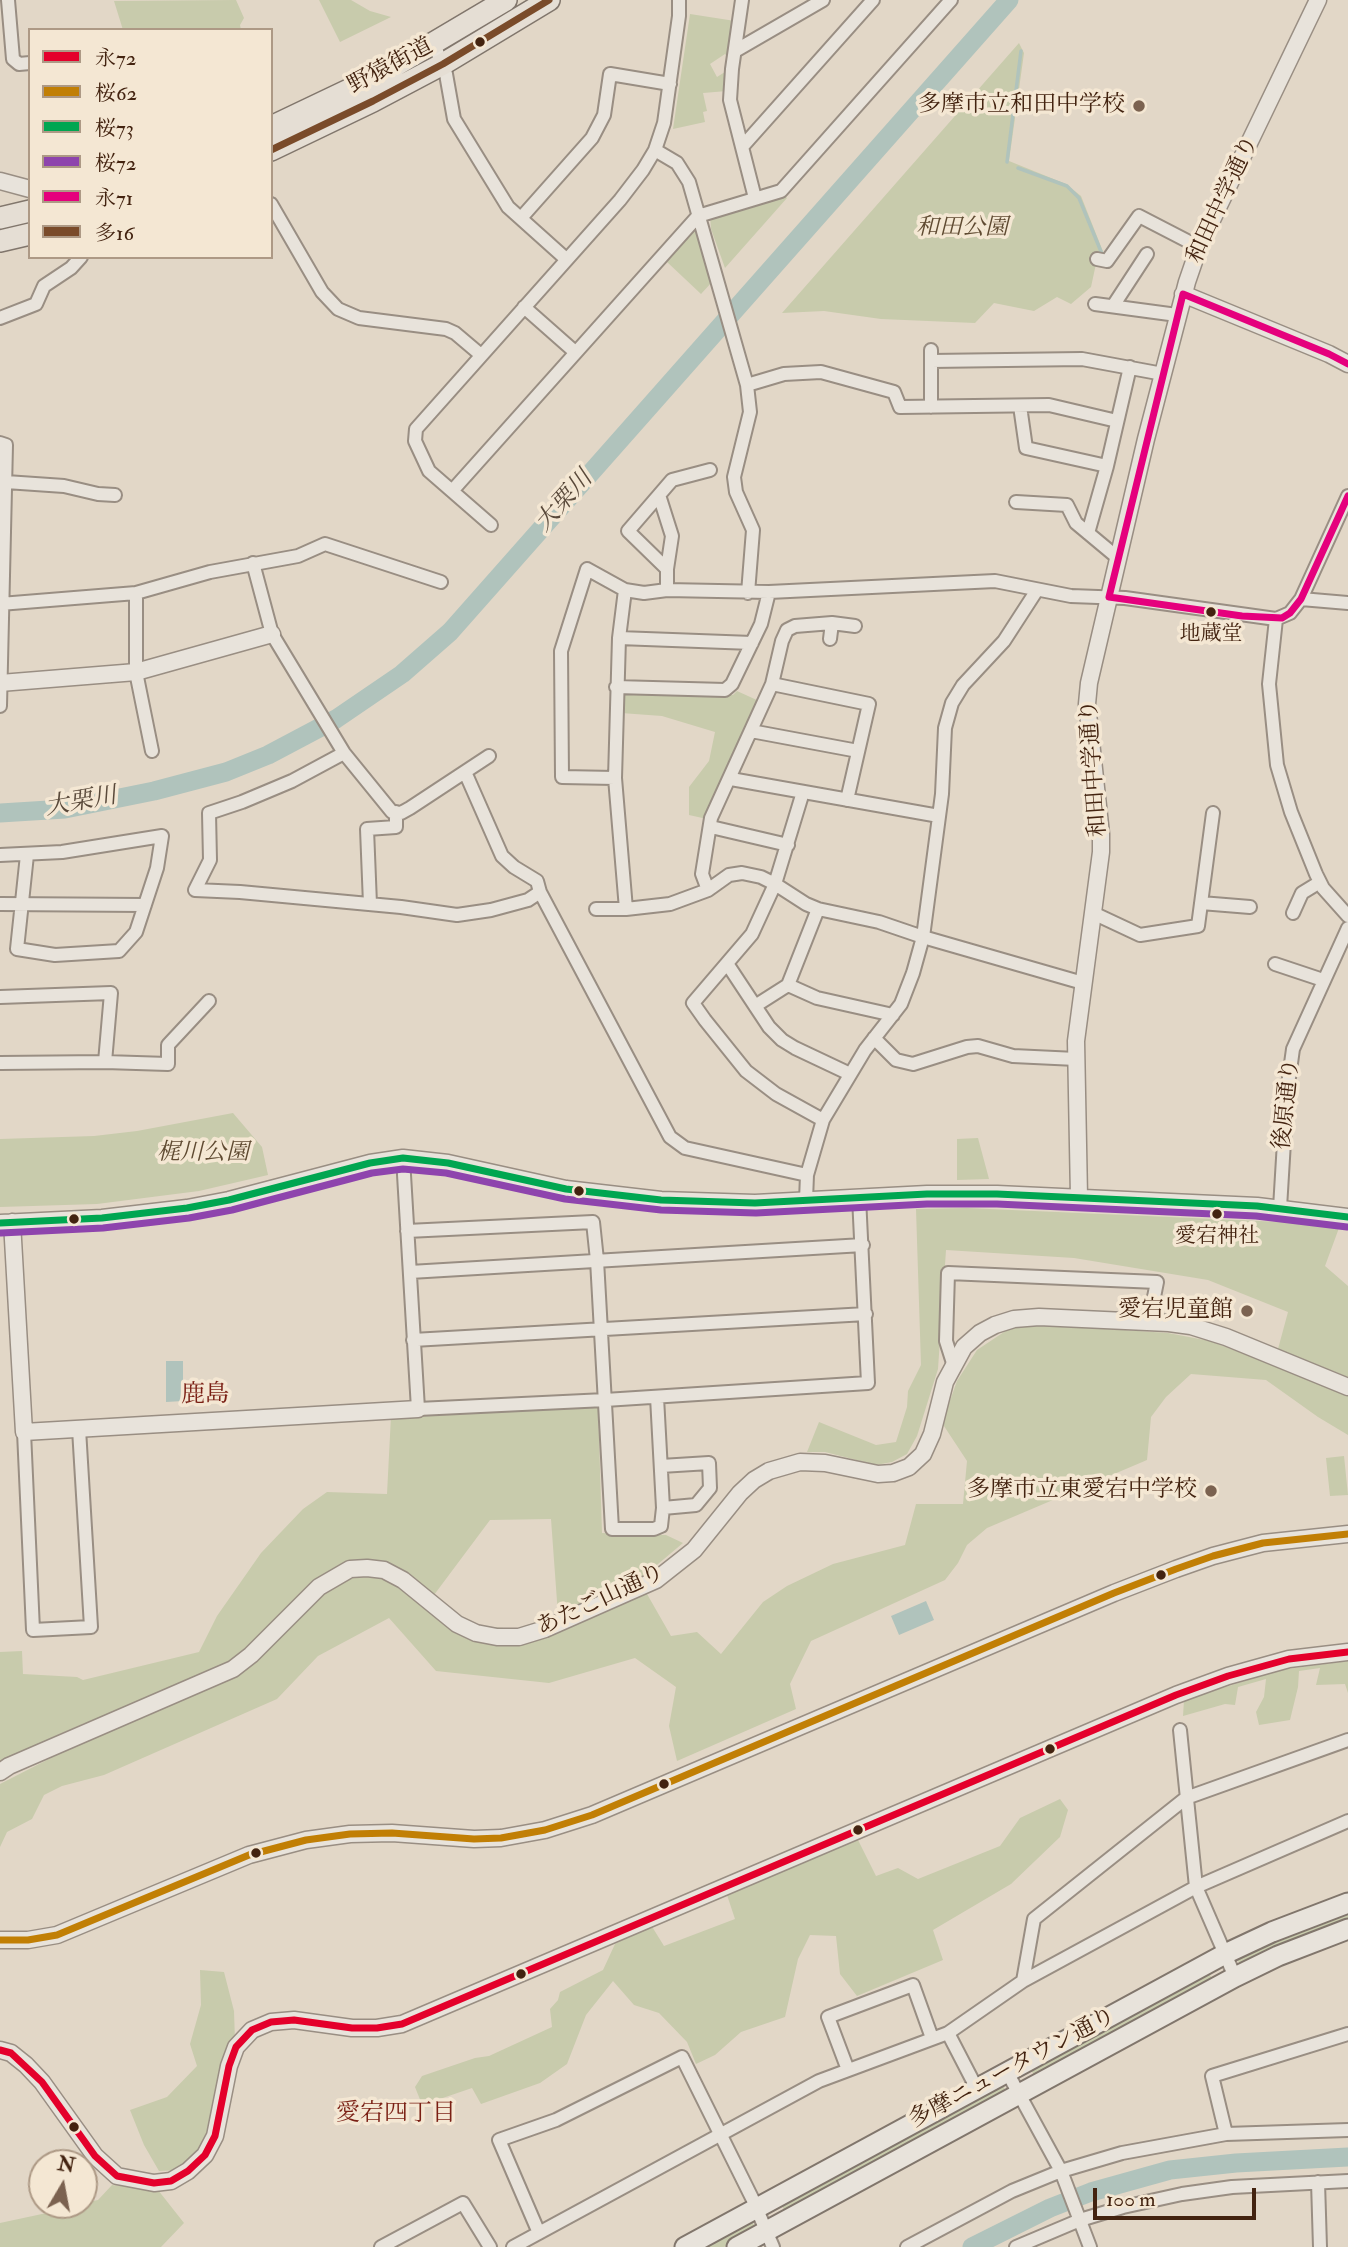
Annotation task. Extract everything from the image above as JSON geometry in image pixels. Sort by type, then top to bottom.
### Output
[{"type":"main road","name":"野猿街道","points":[[273,126],[376,77],[506,0]]},
{"type":"main road","name":"野猿街道","points":[[273,149],[443,64],[549,0]]},
{"type":"main road","points":[[0,218],[28,211]]},
{"type":"main road","points":[[0,223],[5,234],[0,241]]},
{"type":"main road","points":[[0,241],[28,234]]},
{"type":"main road","name":"多摩ニュータウン通り","points":[[685,2247],[1225,1954],[1272,1931],[1348,1903]]},
{"type":"main road","name":"多摩ニュータウン通り","points":[[737,2247],[770,2239],[1019,2094],[1235,1977],[1289,1951],[1348,1929]]},
{"type":"street","points":[[8,0],[5,30],[13,59],[19,64],[28,63]]},
{"type":"street","points":[[491,525],[429,471],[415,441],[416,429],[633,184],[655,150],[664,123],[679,0]]},
{"type":"street","points":[[742,0],[730,100],[755,198]]},
{"type":"street","points":[[736,51],[823,0]]},
{"type":"street","points":[[742,147],[873,0]]},
{"type":"street","points":[[452,491],[698,216],[781,191],[951,0]]},
{"type":"street","name":"和田中学通り","points":[[1079,1197],[1076,1059],[1078,1016],[1094,914],[1101,835],[1087,705],[1089,683],[1183,294],[1199,247],[1318,0]]},
{"type":"street","points":[[435,44],[443,64],[454,119],[508,206],[566,259]]},
{"type":"street","points":[[521,218],[592,138],[604,115],[610,74],[670,84]]},
{"type":"street","points":[[655,150],[669,157],[689,182],[747,385],[750,412],[734,477],[736,492],[753,530],[748,593]]},
{"type":"street","points":[[0,181],[28,188]]},
{"type":"street","points":[[273,207],[322,292],[338,309],[359,318],[446,329],[455,333],[481,355]]},
{"type":"street","points":[[1097,259],[1107,261],[1139,216],[1199,247]]},
{"type":"street","points":[[1113,306],[1147,254]]},
{"type":"street","points":[[0,318],[36,304],[44,286],[71,268],[79,259]]},
{"type":"street","points":[[1183,294],[1348,364]]},
{"type":"street","points":[[1096,304],[1177,315]]},
{"type":"street","points":[[524,307],[575,352]]},
{"type":"street","points":[[931,407],[931,356],[1082,359],[1163,374]]},
{"type":"street","points":[[1088,533],[1130,367]]},
{"type":"street","points":[[747,385],[784,374],[821,372],[894,392],[900,407],[1049,405],[1117,421]]},
{"type":"street","points":[[1020,406],[1026,448],[1107,466]]},
{"type":"street","points":[[0,443],[6,445],[0,706]]},
{"type":"street","points":[[667,569],[628,531],[672,480],[710,470]]},
{"type":"street","points":[[6,482],[64,486],[116,495]]},
{"type":"street","points":[[659,495],[673,536],[667,569],[667,590]]},
{"type":"street","points":[[615,778],[562,777],[561,650],[587,569],[625,590],[643,593],[667,590],[748,593],[995,581],[1071,596],[1109,597],[1276,619],[1290,613],[1301,599],[1348,496]]},
{"type":"street","points":[[1016,502],[1067,505],[1076,523],[1118,558]]},
{"type":"street","points":[[1,604],[136,593],[210,572],[298,556],[325,544],[441,582]]},
{"type":"street","points":[[253,563],[272,634],[344,751],[392,812],[401,813],[410,808],[489,757]]},
{"type":"street","points":[[625,590],[616,687],[615,778],[626,909]]},
{"type":"street","points":[[806,1200],[807,1175],[823,1121],[874,1038],[901,1004],[913,973],[923,937],[942,794],[945,728],[952,703],[964,685],[1004,641],[1037,590]]},
{"type":"street","points":[[616,687],[725,690],[733,684],[761,624],[769,592]]},
{"type":"street","points":[[136,593],[136,672],[152,751]]},
{"type":"street","points":[[1301,599],[1348,603]]},
{"type":"street","points":[[1276,619],[1269,684],[1277,765],[1291,812],[1320,882],[1348,916]]},
{"type":"street","points":[[830,639],[832,624]]},
{"type":"street","points":[[708,890],[702,874],[711,818],[772,684],[787,631],[795,626],[855,626]]},
{"type":"street","points":[[0,683],[136,672],[272,634]]},
{"type":"street","points":[[619,638],[752,643]]},
{"type":"street","points":[[772,684],[869,704],[847,800]]},
{"type":"street","points":[[751,731],[858,751]]},
{"type":"street","points":[[344,751],[292,781],[209,813],[210,860],[195,890],[370,904],[457,915],[491,911],[528,900],[540,892]]},
{"type":"street","points":[[465,772],[502,856],[537,881],[540,892],[670,1137],[685,1148],[807,1175]]},
{"type":"street","points":[[731,779],[939,816]]},
{"type":"street","points":[[803,792],[775,884],[752,934],[693,1003],[746,1071],[776,1094],[823,1121]]},
{"type":"street","points":[[370,904],[368,829],[396,827],[396,813]]},
{"type":"street","points":[[1094,914],[1140,935],[1198,926],[1213,813]]},
{"type":"street","points":[[711,827],[789,845]]},
{"type":"street","points":[[0,855],[86,849],[162,836],[157,868],[136,932],[119,951],[55,955],[16,949],[27,855]]},
{"type":"street","points":[[596,909],[670,904],[708,890],[729,875],[742,873],[761,877],[818,909],[879,922],[1083,983]]},
{"type":"street","points":[[1293,914],[1303,893],[1320,882]]},
{"type":"street","points":[[1201,903],[1250,907]]},
{"type":"street","points":[[0,904],[145,905]]},
{"type":"street","points":[[755,1006],[788,985],[818,909]]},
{"type":"street","name":"後原通り","points":[[1280,1208],[1286,1092],[1293,1049],[1348,928]]},
{"type":"street","points":[[1275,964],[1323,980]]},
{"type":"street","points":[[728,965],[782,1040],[850,1074]]},
{"type":"street","points":[[788,985],[817,998],[893,1015]]},
{"type":"street","points":[[0,997],[111,993],[105,1062]]},
{"type":"street","points":[[0,1063],[168,1064],[168,1045],[209,1001]]},
{"type":"street","points":[[874,1038],[896,1060],[912,1064],[978,1046],[1013,1056],[1076,1059]]},
{"type":"street","points":[[79,1429],[91,1628],[33,1630],[24,1432],[6,1222],[102,1218],[187,1208],[229,1200],[370,1163],[403,1158],[448,1163],[536,1184],[626,1197],[729,1203],[964,1194],[1079,1197],[1280,1208],[1348,1217]]},
{"type":"street","points":[[403,1158],[418,1409]]},
{"type":"street","points":[[24,1432],[868,1383],[859,1197]]},
{"type":"street","points":[[407,1231],[593,1222],[612,1529],[654,1529],[661,1526],[663,1508],[657,1397]]},
{"type":"street","points":[[410,1272],[863,1245]]},
{"type":"street","points":[[953,1363],[946,1341],[947,1273],[1157,1282],[1149,1322]]},
{"type":"street","points":[[413,1340],[866,1314]]},
{"type":"street","name":"あたご山通り","points":[[0,1772],[233,1670],[251,1656],[319,1587],[350,1569],[384,1570],[402,1580],[457,1624],[476,1633],[519,1637],[545,1629],[656,1580],[694,1550],[740,1493],[769,1471],[800,1462],[825,1463],[878,1474],[893,1473],[909,1467],[923,1454],[932,1434],[945,1382],[964,1347],[995,1325],[1014,1319],[1039,1317],[1191,1326],[1210,1331],[1348,1387]]},
{"type":"street","points":[[661,1466],[709,1463],[710,1488],[696,1505],[663,1508]]},
{"type":"street","points":[[0,1940],[28,1940],[57,1934],[249,1855],[306,1840],[350,1834],[392,1833],[474,1839],[501,1838],[545,1830],[592,1815],[1176,1569],[1263,1543],[1348,1534]]},
{"type":"street","points":[[0,2050],[11,2053],[42,2082],[95,2156],[117,2176],[154,2183],[171,2181],[188,2171],[205,2155],[215,2136],[229,2066],[236,2047],[252,2030],[271,2022],[294,2020],[352,2028],[402,2024],[1176,1695],[1228,1676],[1289,1659],[1348,1651]]},
{"type":"street","points":[[1180,1730],[1196,1887],[1235,1977]]},
{"type":"street","points":[[1023,1981],[1034,1919],[1186,1798],[1348,1740]]},
{"type":"street","points":[[513,2247],[819,2081],[948,2033],[1023,1981],[1196,1887],[1348,1821]]},
{"type":"street","points":[[848,2070],[828,2017],[913,1985],[932,2038]]},
{"type":"street","points":[[948,2033],[977,2089]]},
{"type":"street","points":[[1226,2134],[1212,2076],[1348,2034]]},
{"type":"street","points":[[539,2233],[499,2140],[556,2120],[682,2057],[770,2239]]},
{"type":"street","points":[[1007,2072],[1063,2176],[1090,2247]]},
{"type":"street","points":[[907,2247],[1012,2191],[1063,2176],[1122,2153],[1226,2134],[1348,2130]]},
{"type":"street","points":[[1016,2247],[1078,2215],[1182,2194],[1232,2187],[1348,2181]]},
{"type":"street","points":[[1318,2182],[1320,2247]]},
{"type":"street","points":[[381,2247],[463,2203],[490,2247]]},
{"type":"green space","points":[[236,0],[244,18],[241,28],[122,28],[114,1]]},
{"type":"green space","points":[[319,0],[351,0],[370,11],[391,17],[340,42]]},
{"type":"green space","points":[[690,14],[735,21],[730,60],[725,54],[710,64],[717,77],[728,70],[727,91],[703,93],[707,111],[703,112],[705,122],[673,129]]},
{"type":"green space","name":"和田公園","points":[[1019,43],[1024,53],[1009,161],[1066,184],[1081,196],[1104,254],[1097,259],[1091,287],[1071,304],[1057,297],[1034,311],[994,303],[975,323],[881,319],[824,311],[782,313]]},
{"type":"green space","points":[[785,196],[787,198],[725,268],[711,229],[710,216]]},
{"type":"green space","points":[[694,231],[698,232],[713,281],[701,294],[667,262]]},
{"type":"green space","points":[[737,691],[759,701],[707,819],[689,815],[689,787],[709,761],[715,732],[662,716],[621,713],[621,696],[625,692],[733,695]]},
{"type":"green space","name":"梶川公園","points":[[233,1113],[262,1147],[268,1175],[199,1191],[97,1204],[0,1207],[0,1139],[94,1136]]},
{"type":"green space","points":[[978,1138],[989,1179],[957,1180],[957,1139]]},
{"type":"green space","points":[[967,1208],[1304,1223],[1339,1228],[1325,1266],[1348,1286],[1348,1377],[1278,1349],[1288,1312],[1208,1280],[1074,1258],[946,1250],[938,1369],[917,1436],[907,1454],[892,1462],[876,1465],[825,1452],[807,1452],[819,1422],[876,1445],[896,1442],[907,1407],[908,1391],[921,1365],[916,1209]]},
{"type":"green space","points":[[1048,1325],[1168,1333],[1210,1341],[1348,1394],[1348,1435],[1266,1380],[1191,1374],[1166,1397],[1151,1417],[1147,1460],[987,1528],[967,1545],[945,1580],[811,1641],[790,1684],[796,1709],[677,1761],[669,1726],[676,1687],[635,1658],[549,1683],[436,1671],[389,1618],[318,1656],[277,1699],[104,1775],[62,1786],[44,1795],[32,1819],[7,1832],[0,1847],[0,1784],[84,1741],[87,1726],[85,1723],[0,1761],[0,1652],[22,1651],[23,1674],[77,1677],[83,1680],[199,1652],[217,1616],[261,1553],[303,1509],[327,1492],[387,1494],[391,1416],[598,1406],[602,1533],[666,1535],[683,1543],[639,1580],[671,1636],[697,1632],[721,1654],[763,1602],[787,1586],[833,1564],[905,1545],[916,1504],[963,1504],[967,1461],[942,1423],[957,1381],[977,1350],[1010,1328]],"holes":[[[551,1519],[558,1615],[515,1629],[482,1626],[459,1618],[434,1595],[490,1520]]]},
{"type":"green space","points":[[1344,1456],[1348,1495],[1330,1496],[1326,1458]]},
{"type":"green space","points":[[1348,1661],[1348,1693],[1345,1684],[1316,1685],[1320,1668],[1299,1671],[1290,1720],[1259,1725],[1256,1712],[1264,1697],[1266,1679],[1238,1687],[1235,1705],[1225,1704],[1183,1716],[1184,1700],[1280,1670]]},
{"type":"green space","points":[[1060,1799],[1068,1810],[1060,1837],[1011,1884],[933,1930],[943,1960],[857,1996],[840,1974],[836,1936],[810,1935],[798,1959],[785,2017],[741,2032],[715,2055],[696,2064],[687,2042],[659,2013],[634,2005],[613,1981],[586,2015],[567,2064],[540,2083],[481,2104],[472,2088],[434,2101],[421,2102],[415,2087],[422,2076],[489,2056],[552,2027],[550,2009],[558,2000],[560,1992],[603,1970],[615,1944],[651,1925],[664,1946],[735,1919],[726,1892],[858,1840],[876,1876],[898,1868],[918,1879],[1000,1846],[1020,1818]]},
{"type":"green space","points":[[1348,1909],[1348,1923],[1241,1964],[1238,1961],[1238,1957]]},
{"type":"green space","points":[[200,1970],[224,1972],[234,2011],[235,2041],[202,2155],[179,2170],[159,2171],[144,2145],[130,2110],[167,2097],[197,2066],[190,2044],[201,2005]]},
{"type":"green space","points":[[1207,1970],[1214,1982],[1036,2078],[1029,2067]]},
{"type":"green space","points":[[1003,2084],[1006,2093],[786,2214],[780,2202]]},
{"type":"green space","points":[[112,2185],[158,2190],[184,2223],[161,2247],[0,2247],[0,2223],[28,2217],[98,2219],[98,2200]]},
{"type":"green space","points":[[752,2221],[752,2231],[724,2247],[697,2247]]},
{"type":"shaded area","points":[[166,1361],[183,1361],[183,1401],[166,1402]]},
{"type":"shaded area","points":[[926,1601],[934,1620],[899,1635],[891,1616]]},
{"type":"waterway","name":"大栗川","points":[[0,813],[65,809],[154,791],[226,772],[268,755],[336,719],[402,674],[450,632],[1009,0]]},
{"type":"waterway","points":[[1007,162],[1021,51]]},
{"type":"waterway","points":[[1018,168],[1067,186],[1079,198],[1102,254]]},
{"type":"waterway","points":[[972,2247],[1050,2208],[1091,2192],[1170,2170],[1236,2163],[1348,2157]]},
{"type":"transit line","name":"多16","points":[[273,149],[443,64],[549,0]]},
{"type":"transit line","name":"永71","points":[[1348,364],[1183,294],[1109,597],[1242,616],[1282,618],[1290,613],[1301,599],[1348,496]]},
{"type":"transit line","name":"桜73","points":[[0,1223],[102,1218],[187,1208],[229,1200],[370,1163],[403,1158],[448,1163],[566,1189],[661,1200],[755,1203],[927,1194],[997,1194],[1257,1206],[1348,1217]]},
{"type":"transit line","name":"桜72","points":[[1,1233],[103,1228],[189,1218],[232,1210],[372,1173],[403,1169],[446,1173],[565,1199],[661,1210],[756,1213],[927,1204],[997,1204],[1256,1216],[1347,1227]]},
{"type":"transit line","name":"桜62","points":[[0,1940],[28,1940],[57,1935],[249,1855],[306,1840],[350,1834],[392,1833],[474,1839],[501,1838],[545,1830],[592,1815],[1176,1569],[1263,1543],[1348,1534]]},
{"type":"transit line","name":"永72","points":[[0,2050],[11,2053],[42,2082],[95,2156],[117,2176],[154,2183],[171,2181],[188,2171],[205,2155],[215,2136],[229,2066],[236,2047],[252,2030],[271,2022],[294,2020],[352,2028],[402,2024],[1176,1695],[1228,1676],[1289,1659],[1348,1652]]},
{"type":"place","name":"多摩市立和田中学校","points":[[1139,106]]},
{"type":"place","name":"地蔵堂","points":[[1211,612]]},
{"type":"place","name":"愛宕神社","points":[[1217,1214]]},
{"type":"place","name":"愛宕児童館","points":[[1247,1311]]},
{"type":"place","name":"多摩市立東愛宕中学校","points":[[1211,1491]]},
{"type":"district","name":"鹿島","points":[[205,1396]]},
{"type":"district","name":"愛宕四丁目","points":[[396,2115]]}]
